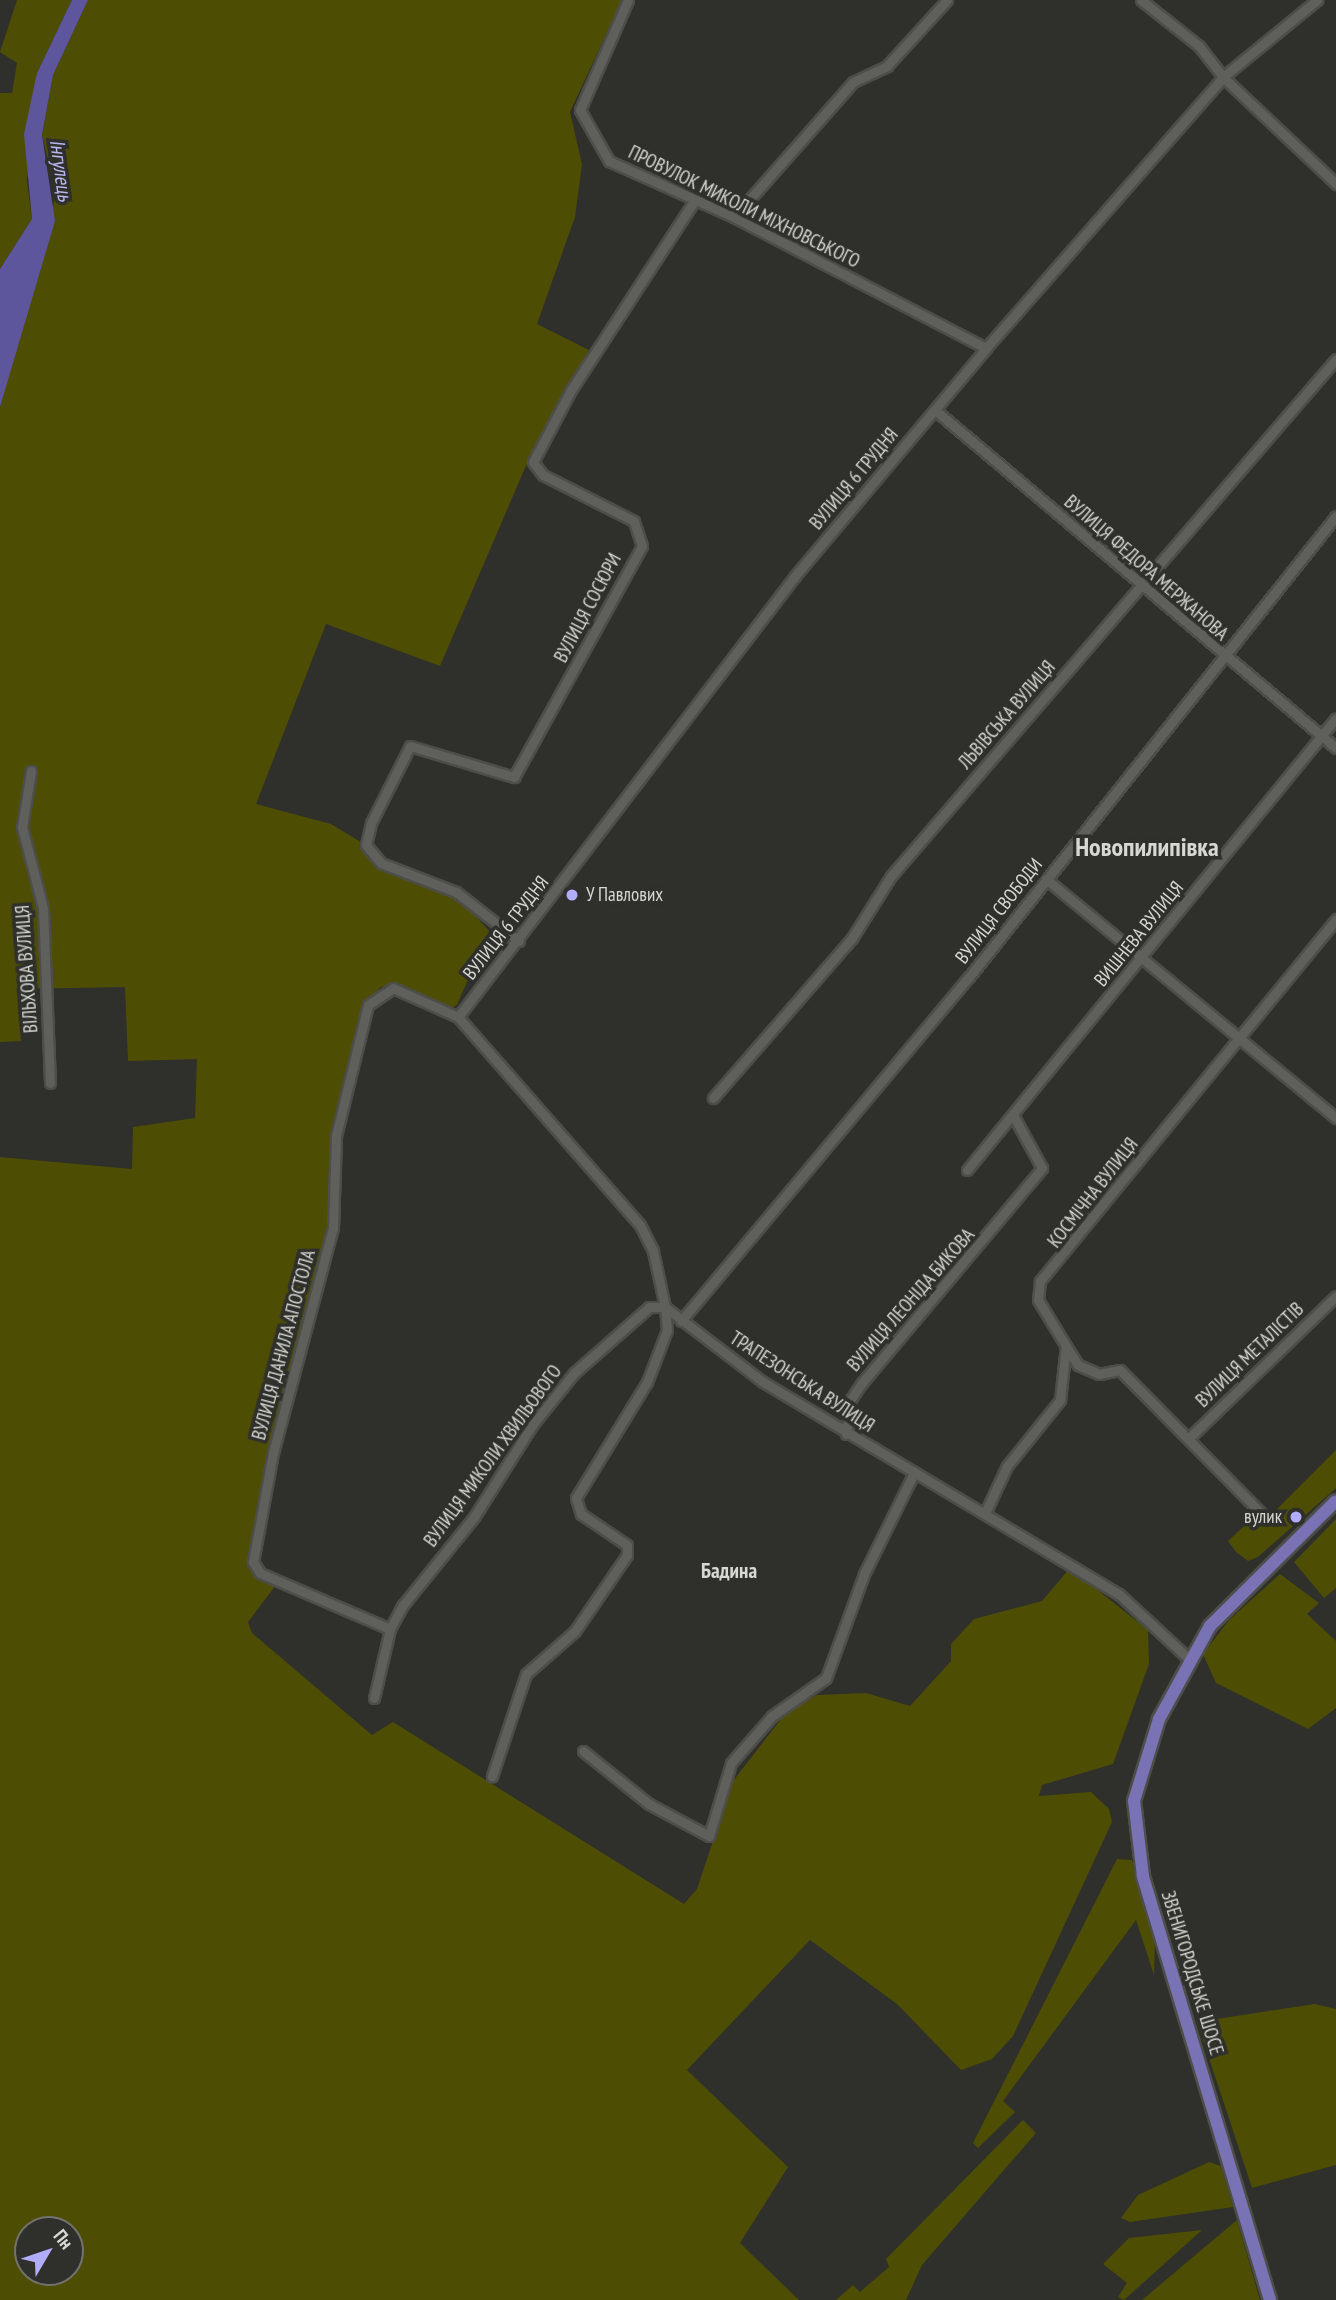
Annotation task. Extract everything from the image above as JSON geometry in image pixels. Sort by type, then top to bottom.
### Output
[{"type":"main road","name":"ЗВЕНИГОРОДСЬКЕ ШОСЕ","points":[[1270,2300],[1132,1824],[1159,1718],[1189,1659],[1242,1592],[1336,1501]]},
{"type":"street","name":"ПРОВУЛОК МИКОЛИ МІХНОВСЬКОГО","points":[[628,0],[580,110],[609,161],[693,204],[734,217],[986,348]]},
{"type":"street","points":[[734,217],[853,82],[887,66],[947,0]]},
{"type":"street","points":[[1141,0],[1199,46],[1223,78],[1336,184]]},
{"type":"street","name":"ВУЛИЦЯ 6 ГРУДНЯ","points":[[458,1017],[519,941],[795,576],[986,348],[1223,78],[1317,0]]},
{"type":"street","name":"ВУЛИЦЯ СОСЮРИ","points":[[519,941],[456,892],[381,863],[366,845],[410,746],[514,777],[642,546],[634,521],[542,475],[533,462],[571,390],[693,204]]},
{"type":"street","name":"ЛЬВІВСЬКА ВУЛИЦЯ","points":[[713,1098],[852,938],[891,876],[1336,359]]},
{"type":"street","name":"ВУЛИЦЯ ФЕДОРА МЕРЖАНОВА","points":[[936,410],[1221,657],[1336,748]]},
{"type":"street","name":"ВУЛИЦЯ СВОБОДИ","points":[[681,1321],[1046,879],[1336,516]]},
{"type":"street","name":"ВИШНЕВА ВУЛИЦЯ","points":[[967,1170],[1336,718]]},
{"type":"street","name":"ВІЛЬХОВА ВУЛИЦЯ","points":[[31,771],[22,827],[43,908],[50,1083]]},
{"type":"street","points":[[1046,879],[1241,1036],[1336,1118]]},
{"type":"street","name":"КОСМІЧНА ВУЛИЦЯ","points":[[1189,1438],[1120,1370],[1099,1374],[1078,1365],[1038,1300],[1040,1281],[1336,919]]},
{"type":"street","name":"ВУЛИЦЯ ДАНИЛА АПОСТОЛА","points":[[390,1629],[260,1573],[253,1562],[273,1453],[332,1228],[336,1136],[368,1004],[381,992],[393,988],[458,1017]]},
{"type":"street","points":[[458,1017],[640,1225],[653,1251],[667,1330],[647,1382],[576,1499],[581,1514],[627,1545],[627,1555],[575,1630],[526,1674],[492,1776]]},
{"type":"street","name":"ВУЛИЦЯ ЛЕОНІДА БИКОВА","points":[[846,1434],[851,1399],[861,1384],[1021,1198],[1042,1168],[1013,1115]]},
{"type":"street","name":"ВУЛИЦЯ МЕТАЛІСТІВ","points":[[1189,1438],[1336,1296]]},
{"type":"street","name":"ВУЛИЦЯ МИКОЛИ ХВИЛЬОВОГО","points":[[374,1698],[390,1629],[574,1373],[649,1307],[665,1307]]},
{"type":"street","name":"ТРАПЕЗОНСЬКА ВУЛИЦЯ","points":[[665,1307],[681,1321],[846,1434],[986,1511],[1119,1594],[1189,1659]]},
{"type":"street","points":[[986,1511],[1007,1466],[1060,1400],[1066,1346]]},
{"type":"street","points":[[1189,1438],[1265,1517]]},
{"type":"street","points":[[583,1751],[649,1804],[709,1836],[731,1763],[772,1716],[826,1678],[864,1574],[914,1472]]},
{"type":"shaded area","points":[[17,0],[72,0],[37,73],[27,181],[32,219],[0,269],[0,93],[12,93],[17,63],[0,52]]},
{"type":"shaded area","points":[[72,0],[88,0],[53,75],[42,135],[55,221],[0,407],[0,269],[32,219],[24,134],[37,73]]},
{"type":"shaded area","points":[[88,0],[622,0],[570,112],[582,164],[575,217],[537,324],[589,350],[525,468],[440,666],[326,624],[256,804],[331,824],[359,841],[378,867],[459,897],[489,931],[457,1005],[448,1010],[395,985],[381,987],[366,1002],[332,1134],[330,1227],[268,1460],[250,1562],[276,1585],[248,1622],[252,1633],[372,1735],[393,1722],[684,1904],[697,1889],[733,1781],[788,1710],[817,1695],[866,1693],[910,1706],[951,1661],[951,1644],[974,1619],[1042,1601],[1070,1568],[1148,1630],[1149,1664],[1113,1764],[1042,1785],[1039,1796],[1091,1792],[1109,1809],[1112,1822],[1013,2036],[992,2059],[961,2070],[897,2004],[810,1940],[687,2070],[788,2167],[740,2243],[799,2300],[0,2300],[0,1157],[132,1169],[133,1127],[195,1118],[197,1059],[128,1061],[125,987],[17,989],[21,1041],[0,1042],[0,407],[56,194],[42,135],[53,75]]},
{"type":"shaded area","points":[[1336,1450],[1336,1488],[1258,1557],[1248,1561],[1236,1552],[1228,1541],[1256,1515],[1264,1522]]},
{"type":"shaded area","points":[[1336,1519],[1336,1588],[1324,1598],[1294,1562]]},
{"type":"shaded area","points":[[1280,1574],[1319,1603],[1307,1614],[1336,1641],[1336,1708],[1308,1729],[1216,1683],[1203,1654],[1229,1620]]},
{"type":"shaded area","points":[[1117,1859],[1132,1860],[1155,1940],[1154,1975],[1136,1920],[1003,2101],[1015,2112],[978,2148],[973,2143]]},
{"type":"shaded area","points":[[1315,2004],[1336,2009],[1336,2165],[1252,2188],[1197,2022]]},
{"type":"shaded area","points":[[1023,2120],[1036,2133],[922,2265],[906,2300],[836,2300],[853,2285],[860,2292],[889,2267],[886,2259]]},
{"type":"shaded area","points":[[1209,2162],[1221,2166],[1233,2207],[1130,2222],[1121,2218],[1138,2195]]},
{"type":"shaded area","points":[[1237,2220],[1260,2300],[1142,2300]]},
{"type":"shaded area","points":[[1202,2230],[1124,2300],[1118,2297],[1127,2283],[1103,2264],[1129,2238]]},
{"type":"place","name":"У Павлових","points":[[572,895]]},
{"type":"place","name":"вулик","points":[[1296,1517]]},
{"type":"district","name":"Новопилипівка","points":[[1147,847]]},
{"type":"district","name":"Бадина","points":[[729,1571]]},
{"type":"water label","name":"Інгулець","points":[[61,170]]}]
